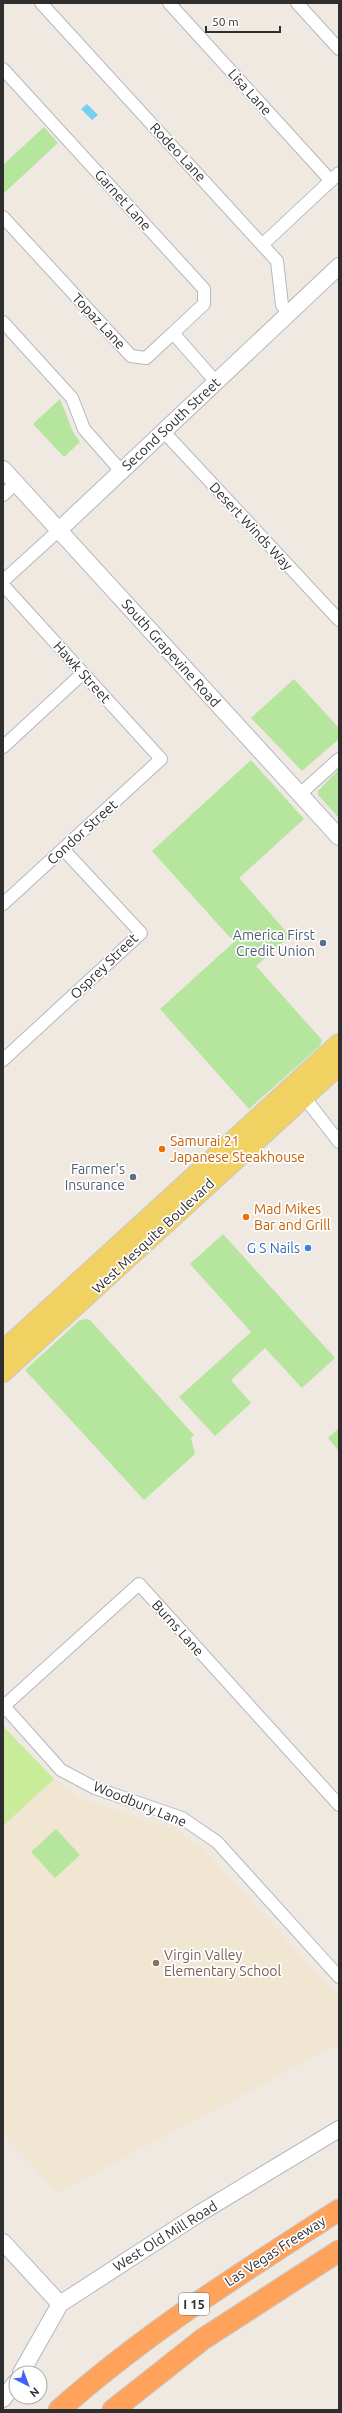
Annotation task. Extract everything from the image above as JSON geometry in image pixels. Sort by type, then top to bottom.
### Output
[{"type":"highway","name":"Las Vegas Freeway","points":[[59,2410],[103,2371],[181,2312],[339,2210]]},
{"type":"highway","name":"I 15","points":[[114,2410],[203,2339],[339,2251]]},
{"type":"main road","name":"West Mesquite Boulevard","points":[[3,1373],[227,1157],[299,1091],[339,1043]]},
{"type":"main road","name":"West Mesquite Boulevard","points":[[299,1091],[339,1066]]},
{"type":"main road","name":"West Mesquite Boulevard","points":[[3,1350],[227,1157]]},
{"type":"street","name":"Rodeo Lane","points":[[41,3],[277,261],[282,305],[289,314]]},
{"type":"street","name":"Lisa Lane","points":[[169,3],[335,177]]},
{"type":"street","points":[[297,3],[339,49]]},
{"type":"street","name":"Garnet Lane","points":[[3,69],[204,289],[204,304],[173,332]]},
{"type":"street","points":[[262,245],[335,177]]},
{"type":"street","name":"Topaz Lane","points":[[3,217],[130,356],[146,358],[173,332]]},
{"type":"street","name":"Second South Street","points":[[3,581],[164,432],[339,266]]},
{"type":"street","points":[[3,322],[72,398],[84,429],[121,471]]},
{"type":"street","points":[[173,332],[216,382]]},
{"type":"street","name":"Desert Winds Way","points":[[164,432],[339,620]]},
{"type":"street","name":"South Grapevine Road","points":[[3,469],[339,837]]},
{"type":"street","points":[[3,495],[16,483]]},
{"type":"street","name":"Hawk Street","points":[[3,585],[161,760]]},
{"type":"street","points":[[3,746],[83,673]]},
{"type":"street","points":[[300,794],[339,759]]},
{"type":"street","name":"Condor Street","points":[[3,904],[161,760]]},
{"type":"street","name":"Osprey Street","points":[[3,1060],[141,933],[63,849]]},
{"type":"street","points":[[299,1091],[339,1142]]},
{"type":"street","name":"Burns Lane","points":[[4,1706],[139,1584],[339,1805]]},
{"type":"street","name":"Woodbury Lane","points":[[4,1706],[61,1770],[95,1788],[182,1818],[217,1842],[339,1977]]},
{"type":"street","name":"West Old Mill Road","points":[[26,2365],[60,2304],[200,2213],[339,2129]]},
{"type":"street","points":[[3,2242],[60,2304]]},
{"type":"shaded area","name":"Virgin Valley Elementary School","points":[[54,1779],[82,1799],[172,1828],[203,1848],[339,1998],[339,2044],[57,2193],[3,2133],[3,1826]]},
{"type":"green space","points":[[44,127],[58,143],[3,194],[3,165]]},
{"type":"green space","points":[[60,399],[73,432],[80,442],[64,457],[33,424]]},
{"type":"green space","points":[[294,679],[339,728],[339,739],[302,771],[251,718]]},
{"type":"green space","points":[[251,760],[304,819],[239,878],[290,936],[256,966],[322,1040],[320,1046],[249,1109],[160,1009],[234,942],[152,851]]},
{"type":"green space","points":[[339,769],[339,818],[318,795],[318,791]]},
{"type":"green space","points":[[223,1234],[335,1358],[302,1388],[265,1348],[231,1380],[251,1403],[215,1436],[179,1397],[251,1332],[190,1264]]},
{"type":"green space","points":[[80,1320],[90,1320],[194,1435],[191,1438],[195,1454],[144,1500],[25,1370]]},
{"type":"green space","points":[[339,1428],[339,1451],[328,1438]]},
{"type":"green space","points":[[3,1726],[54,1779],[3,1826]]},
{"type":"green space","points":[[56,1829],[80,1855],[55,1878],[31,1852]]},
{"type":"water","points":[[87,104],[98,115],[92,120],[81,109]]},
{"type":"place","name":"America First Credit Union","points":[[323,943]]},
{"type":"place","name":"Samurai 21 Japanese Steakhouse","points":[[162,1149]]},
{"type":"place","name":"Farmer's Insurance","points":[[133,1177]]},
{"type":"place","name":"Mad Mikes Bar and Grill","points":[[246,1217]]},
{"type":"place","name":"G S Nails","points":[[308,1248]]},
{"type":"place","name":"Virgin Valley Elementary School","points":[[156,1963]]}]
